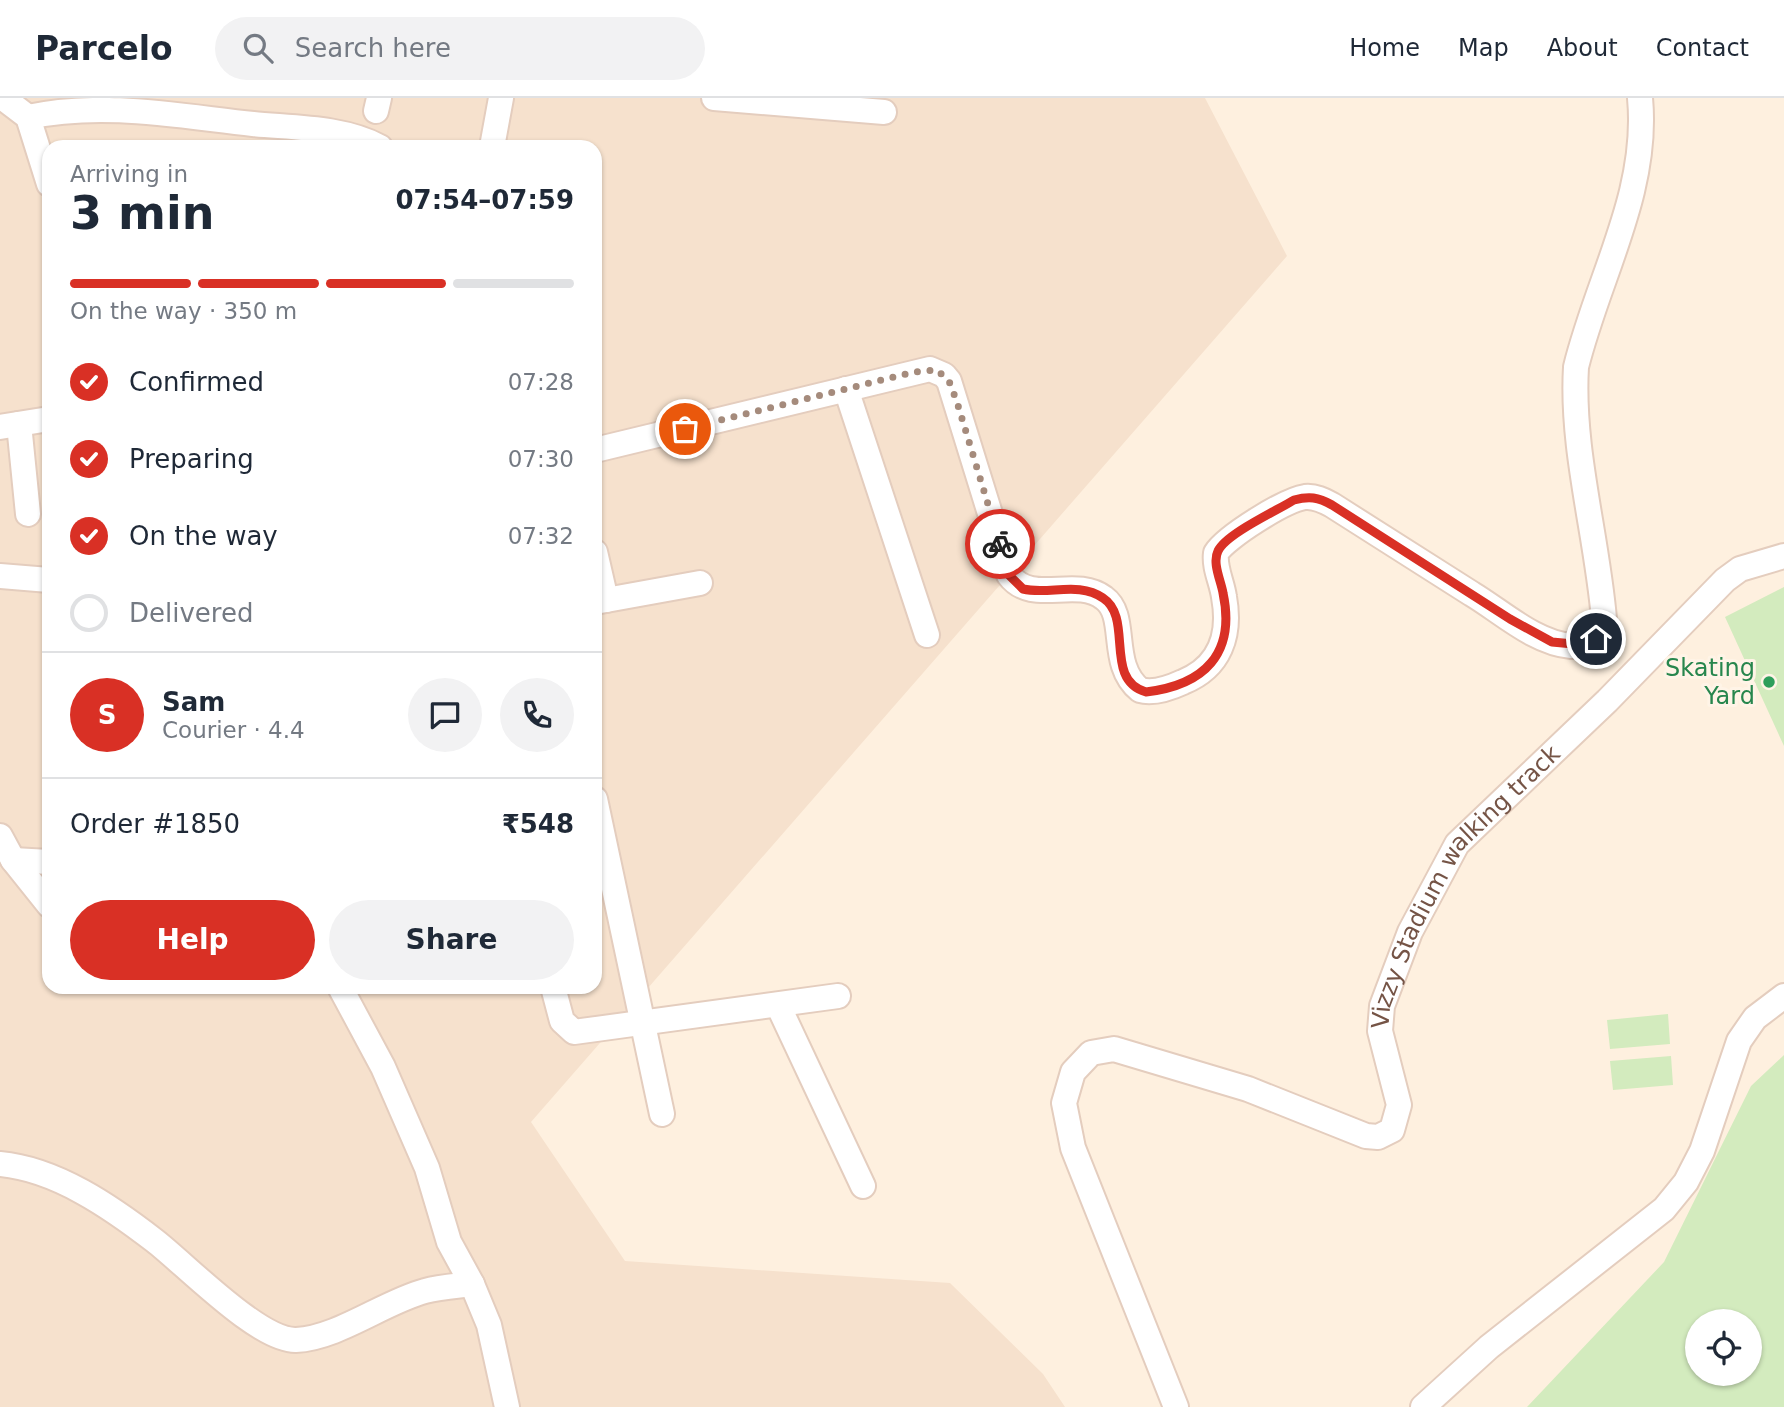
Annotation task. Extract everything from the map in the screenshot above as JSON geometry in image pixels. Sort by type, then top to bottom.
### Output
[{"type":"street","points":[[3,98],[28,117],[42,162]]},
{"type":"street","points":[[493,140],[501,98]]},
{"type":"street","points":[[714,98],[884,112]]},
{"type":"street","points":[[602,448],[930,369],[944,374],[957,402],[1009,575],[1016,583],[1030,590],[1079,589],[1106,599],[1114,611],[1118,648],[1126,675],[1140,690],[1158,691],[1207,670],[1216,660],[1224,632],[1226,612],[1216,554],[1233,537],[1294,500],[1307,496],[1319,498],[1332,505],[1510,619],[1552,642],[1572,646],[1590,643],[1602,631],[1604,618],[1583,468],[1575,387],[1576,367],[1640,164],[1643,127],[1640,98]]},
{"type":"street","points":[[28,117],[72,109],[121,109],[340,140]]},
{"type":"street","points":[[846,389],[927,635]]},
{"type":"street","points":[[28,514],[10,425],[42,420]]},
{"type":"street","name":"Vizzy Stadium walking track","points":[[1176,1407],[1073,1149],[1064,1103],[1073,1072],[1091,1053],[1114,1049],[1248,1088],[1366,1136],[1378,1136],[1392,1130],[1399,1105],[1380,1031],[1382,1006],[1410,932],[1457,844],[1607,701],[1725,580],[1740,569],[1784,556]]},
{"type":"street","points":[[0,576],[42,579]]},
{"type":"street","points":[[602,601],[700,583]]},
{"type":"street","points":[[602,832],[662,1114]]},
{"type":"street","points":[[0,836],[13,860],[42,896]]},
{"type":"street","points":[[13,860],[42,862]]},
{"type":"street","points":[[344,994],[383,1067],[427,1168],[449,1242],[472,1284],[489,1325],[508,1407]]},
{"type":"street","points":[[555,994],[562,1021],[574,1032],[643,1025],[838,996]]},
{"type":"street","points":[[1423,1407],[1489,1347],[1664,1209],[1686,1182],[1702,1151],[1739,1041],[1755,1018],[1784,996]]},
{"type":"street","points":[[778,1005],[863,1186]]},
{"type":"street","points":[[0,1164],[51,1176],[93,1199],[153,1240],[260,1328],[282,1339],[312,1337],[425,1291],[472,1284]]},
{"type":"shaded area","points":[[0,98],[1205,98],[1287,256],[531,1122],[625,1261],[950,1283],[1043,1374],[1065,1407],[0,1407]]},
{"type":"green space","name":"Skating Yard","points":[[1784,587],[1784,746],[1725,617]]},
{"type":"green space","points":[[1668,1014],[1670,1044],[1610,1049],[1607,1020]]},
{"type":"green space","points":[[1784,1055],[1784,1407],[1527,1407],[1664,1262],[1751,1086]]},
{"type":"green space","points":[[1671,1056],[1673,1085],[1613,1090],[1610,1061]]},
{"type":"way so far","points":[[685,429],[914,372],[937,370],[949,381],[957,402],[1000,544]]},
{"type":"place","name":"Skating Yard","points":[[1769,682]]},
{"type":"route","points":[[1000,544],[1009,575],[1023,589],[1079,589],[1100,595],[1111,604],[1116,619],[1118,648],[1126,675],[1140,690],[1146,692],[1158,691],[1187,681],[1207,670],[1216,660],[1224,632],[1226,612],[1215,558],[1221,545],[1294,500],[1307,496],[1319,498],[1332,505],[1510,619],[1552,642],[1572,646],[1584,645],[1596,639]]}]
